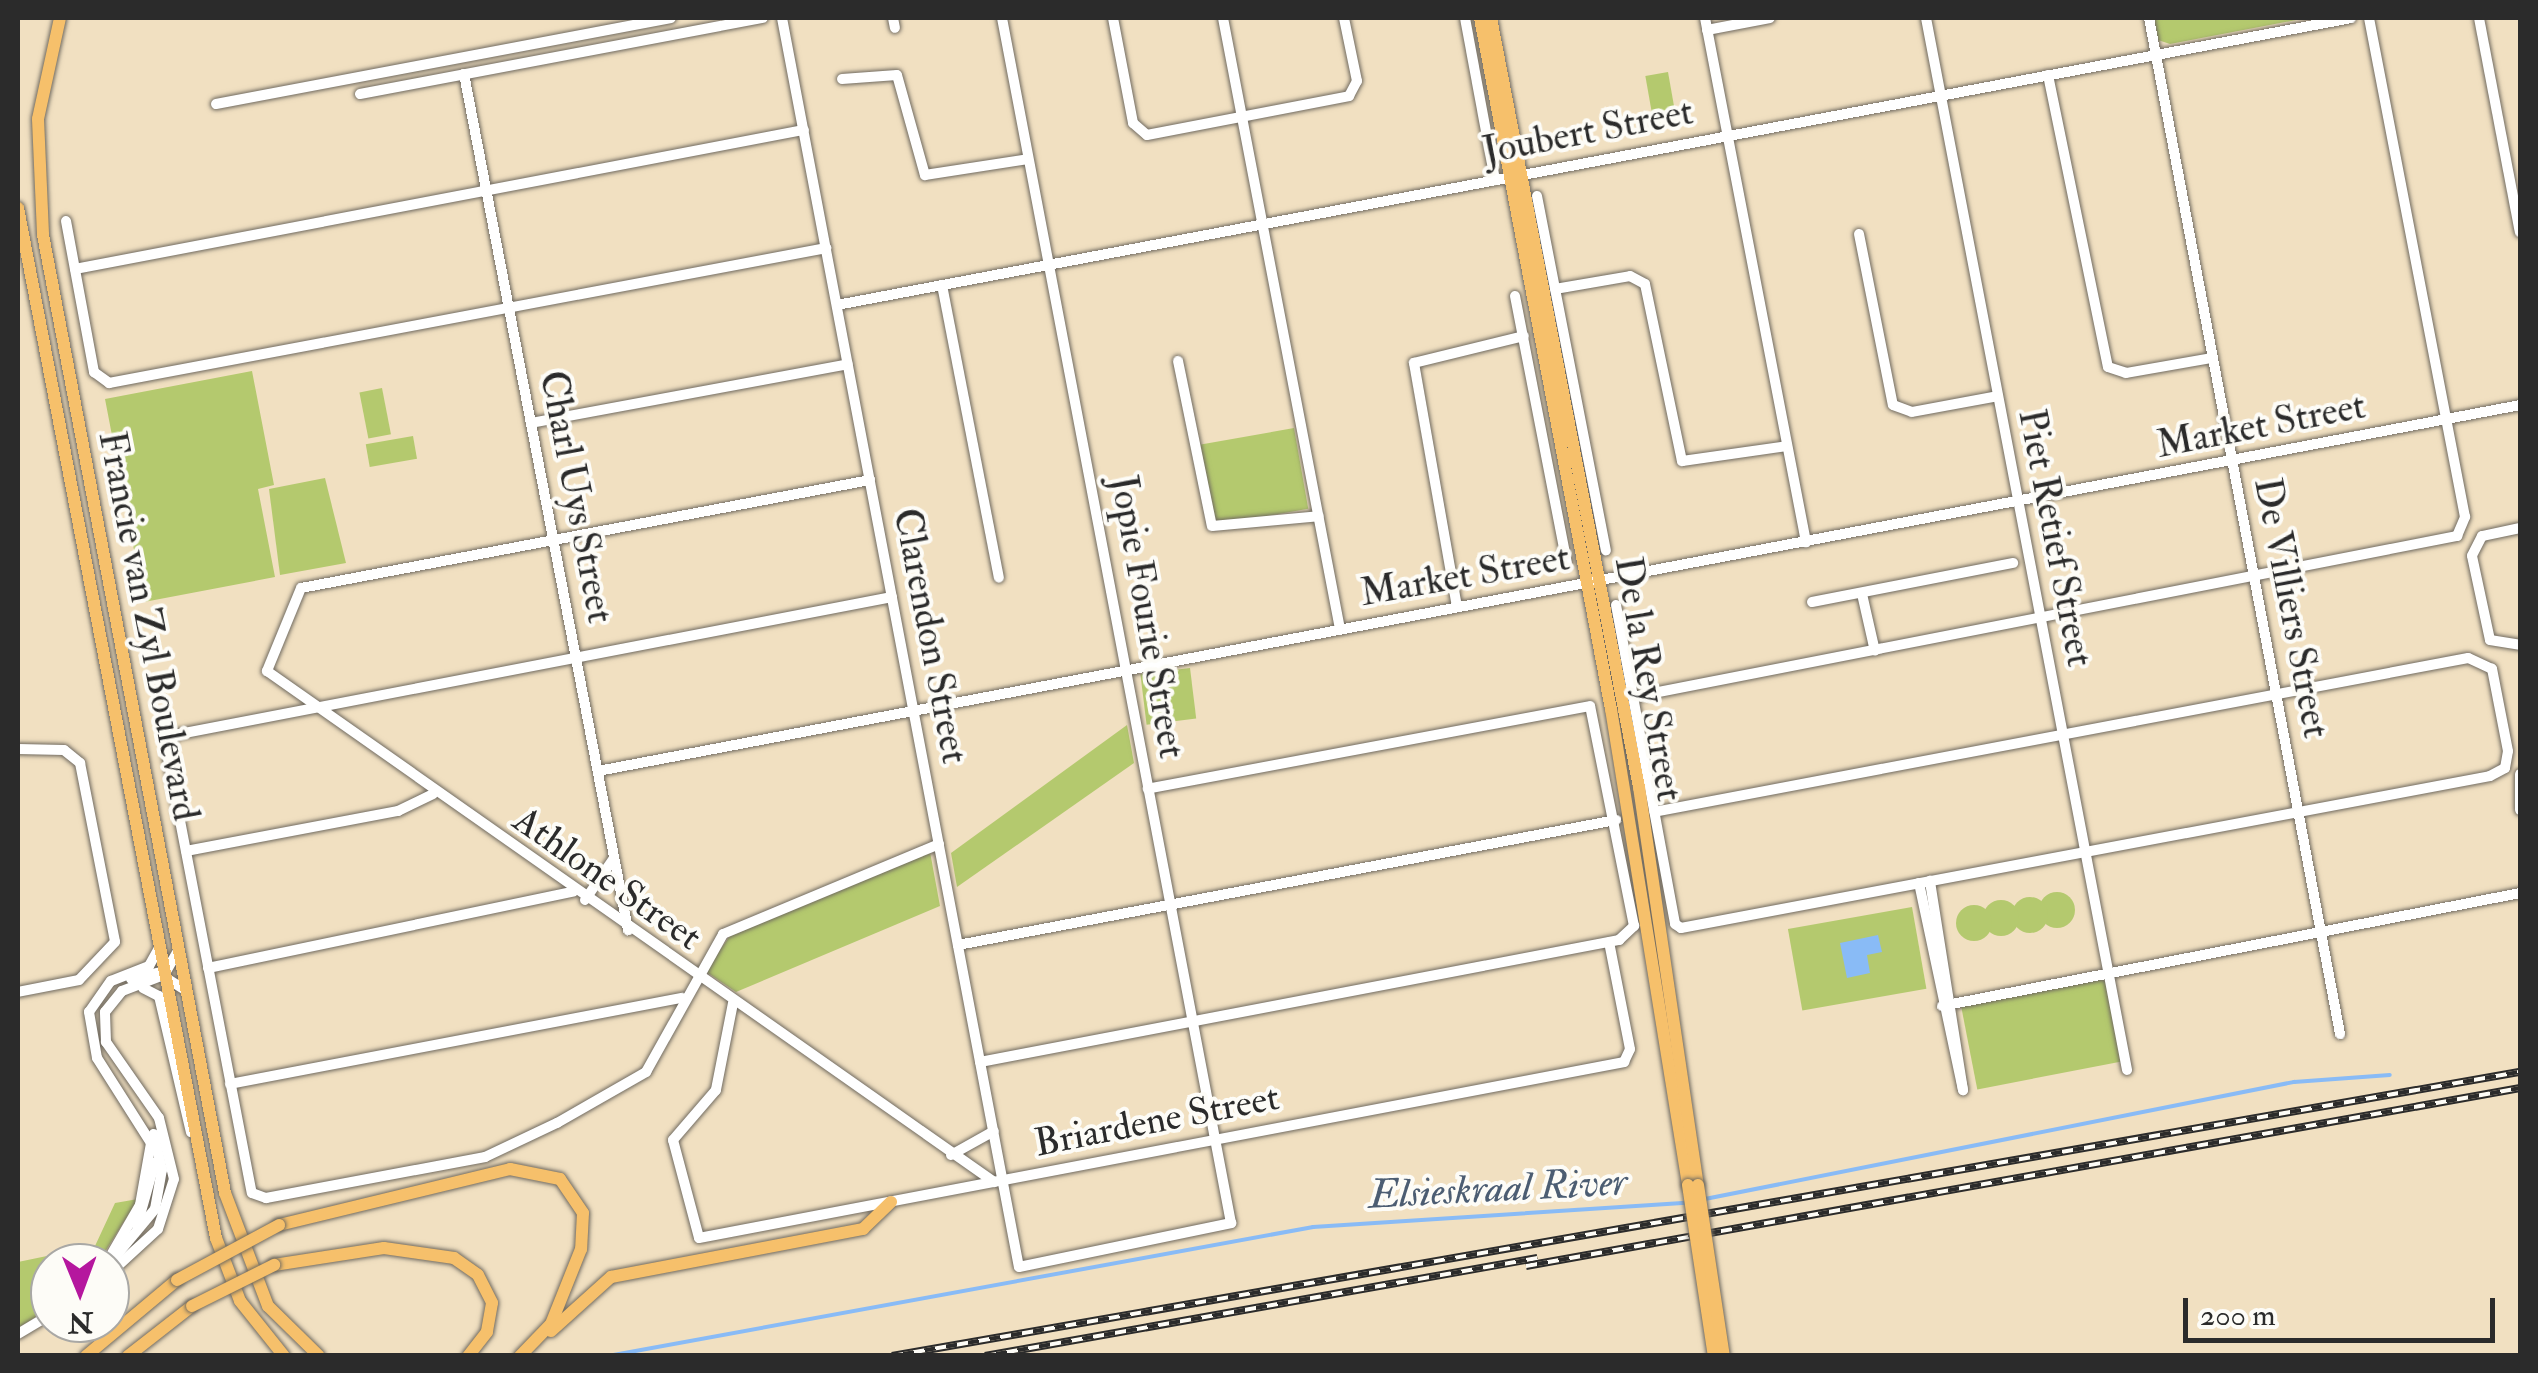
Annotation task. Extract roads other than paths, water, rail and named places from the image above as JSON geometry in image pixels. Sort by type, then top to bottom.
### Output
[{"type":"main road","name":"Francie van Zyl Boulevard","points":[[59,18],[40,96],[40,208],[187,991],[235,1234],[268,1306],[319,1356]]},
{"type":"main road","name":"De la Rey Street","points":[[1480,18],[1516,176]]},
{"type":"main road","name":"De la Rey Street","points":[[1491,18],[1516,176],[1594,583],[1724,1356]]},
{"type":"main road","name":"Francie van Zyl Boulevard","points":[[18,208],[196,1142],[240,1301],[284,1356]]},
{"type":"main road","points":[[86,1356],[177,1280],[280,1225],[375,1195],[543,1171],[572,1189],[584,1224],[574,1278],[538,1339]]},
{"type":"main road","name":"De la Rey Street","points":[[1693,1185],[1714,1356]]},
{"type":"main road","points":[[520,1356],[611,1277],[864,1228],[891,1202]]},
{"type":"main road","points":[[128,1356],[192,1306],[274,1265],[384,1248],[454,1258],[478,1274],[492,1303],[487,1332],[468,1356]]},
{"type":"street","points":[[216,104],[672,18]]},
{"type":"street","points":[[360,94],[763,18]]},
{"type":"street","name":"Clarendon Street","points":[[782,18],[994,1131],[998,1182],[1019,1266]]},
{"type":"street","name":"Jopie Fourie Street","points":[[1002,18],[1128,670],[1230,1228],[1019,1266]]},
{"type":"street","points":[[1113,18],[1138,131],[1242,118],[1352,95],[1344,18]]},
{"type":"street","points":[[1223,18],[1340,629]]},
{"type":"street","points":[[1465,18],[1495,180]]},
{"type":"street","points":[[1770,18],[1706,24],[1806,542]]},
{"type":"street","name":"Piet Retief Street","points":[[1926,18],[2127,1070]]},
{"type":"street","name":"De Villiers Street","points":[[2148,18],[2340,1034]]},
{"type":"street","name":"Joubert Street","points":[[837,305],[2350,18]]},
{"type":"street","points":[[1633,696],[2450,540],[2465,517],[2369,18]]},
{"type":"street","points":[[2479,18],[2520,232]]},
{"type":"street","name":"Charl Uys Street","points":[[464,74],[628,931]]},
{"type":"street","points":[[842,79],[897,76],[925,175],[1028,158]]},
{"type":"street","points":[[2048,76],[2108,367],[2126,374],[2212,358]]},
{"type":"street","points":[[75,269],[804,130]]},
{"type":"street","name":"De la Rey Street","points":[[1537,196],[1606,550]]},
{"type":"street","points":[[66,221],[94,372],[108,383],[826,248]]},
{"type":"street","points":[[1858,234],[1893,405],[1912,412],[1998,396]]},
{"type":"street","points":[[1555,289],[1630,276],[1644,284],[1682,461],[1787,446]]},
{"type":"street","points":[[942,285],[999,578]]},
{"type":"street","name":"De la Rey Street","points":[[1515,296],[1567,563]]},
{"type":"street","points":[[1457,607],[1412,370],[1424,354],[1524,336]]},
{"type":"street","points":[[1178,361],[1212,526],[1319,516]]},
{"type":"street","points":[[531,424],[848,364]]},
{"type":"street","name":"Market Street","points":[[598,771],[2520,405]]},
{"type":"street","points":[[553,540],[870,480]]},
{"type":"street","points":[[2520,528],[2482,536],[2472,556],[2486,631],[2495,645],[2520,645]]},
{"type":"street","name":"Athlone Street","points":[[553,540],[301,588],[267,672],[309,708],[628,931],[951,1155],[998,1182]]},
{"type":"street","points":[[1812,602],[2013,563]]},
{"type":"street","points":[[1862,594],[1875,651]]},
{"type":"street","points":[[892,596],[181,732],[167,747],[230,1084],[256,1196],[502,1150],[637,1080],[693,976],[722,934],[939,844]]},
{"type":"street","name":"De la Rey Street","points":[[1616,604],[1678,927],[1924,882]]},
{"type":"street","points":[[1654,812],[2468,658],[2484,660],[2495,677],[2508,751],[2505,768],[2490,776],[1924,882],[1963,1090],[1947,1005]]},
{"type":"street","name":"De la Rey Street","points":[[1148,789],[1587,706],[1596,712],[1635,922],[1610,942]]},
{"type":"street","points":[[18,749],[64,750],[80,763],[114,936],[98,970],[18,992]]},
{"type":"street","points":[[2520,774],[2520,810]]},
{"type":"street","points":[[186,852],[398,811],[434,794]]},
{"type":"street","points":[[958,945],[1616,820]]},
{"type":"street","points":[[584,900],[614,858]]},
{"type":"street","points":[[208,968],[573,892]]},
{"type":"street","points":[[1947,1005],[2108,970],[2520,892]]},
{"type":"street","points":[[980,1062],[1610,942]]},
{"type":"street","name":"Briardene Street","points":[[733,1003],[716,1090],[674,1136],[696,1236],[998,1182],[1628,1059],[1610,942]]},
{"type":"street","points":[[130,1250],[158,1229],[174,1179],[159,1118],[112,1054],[105,1012],[134,986],[164,975],[178,944]]},
{"type":"street","points":[[124,1243],[148,1207],[151,1144],[88,1037],[101,990],[153,963],[160,948]]},
{"type":"street","points":[[88,1037],[113,988],[164,975],[187,991]]},
{"type":"street","points":[[134,986],[159,996],[196,1142]]},
{"type":"street","points":[[230,1084],[682,998]]},
{"type":"street","points":[[951,1155],[994,1131]]},
{"type":"water","points":[[1878,935],[1882,952],[1867,955],[1870,973],[1847,978],[1840,943]]},
{"type":"waterway","name":"Elsieskraal River","points":[[1705,1199],[2294,1082],[2390,1075]]},
{"type":"waterway","name":"Elsieskraal River","points":[[608,1356],[1313,1227],[1686,1203]]},
{"type":"railway","points":[[892,1356],[2520,1072]]},
{"type":"railway","points":[[1526,1266],[2520,1088]]},
{"type":"railway","points":[[985,1356],[1537,1258]]}]
